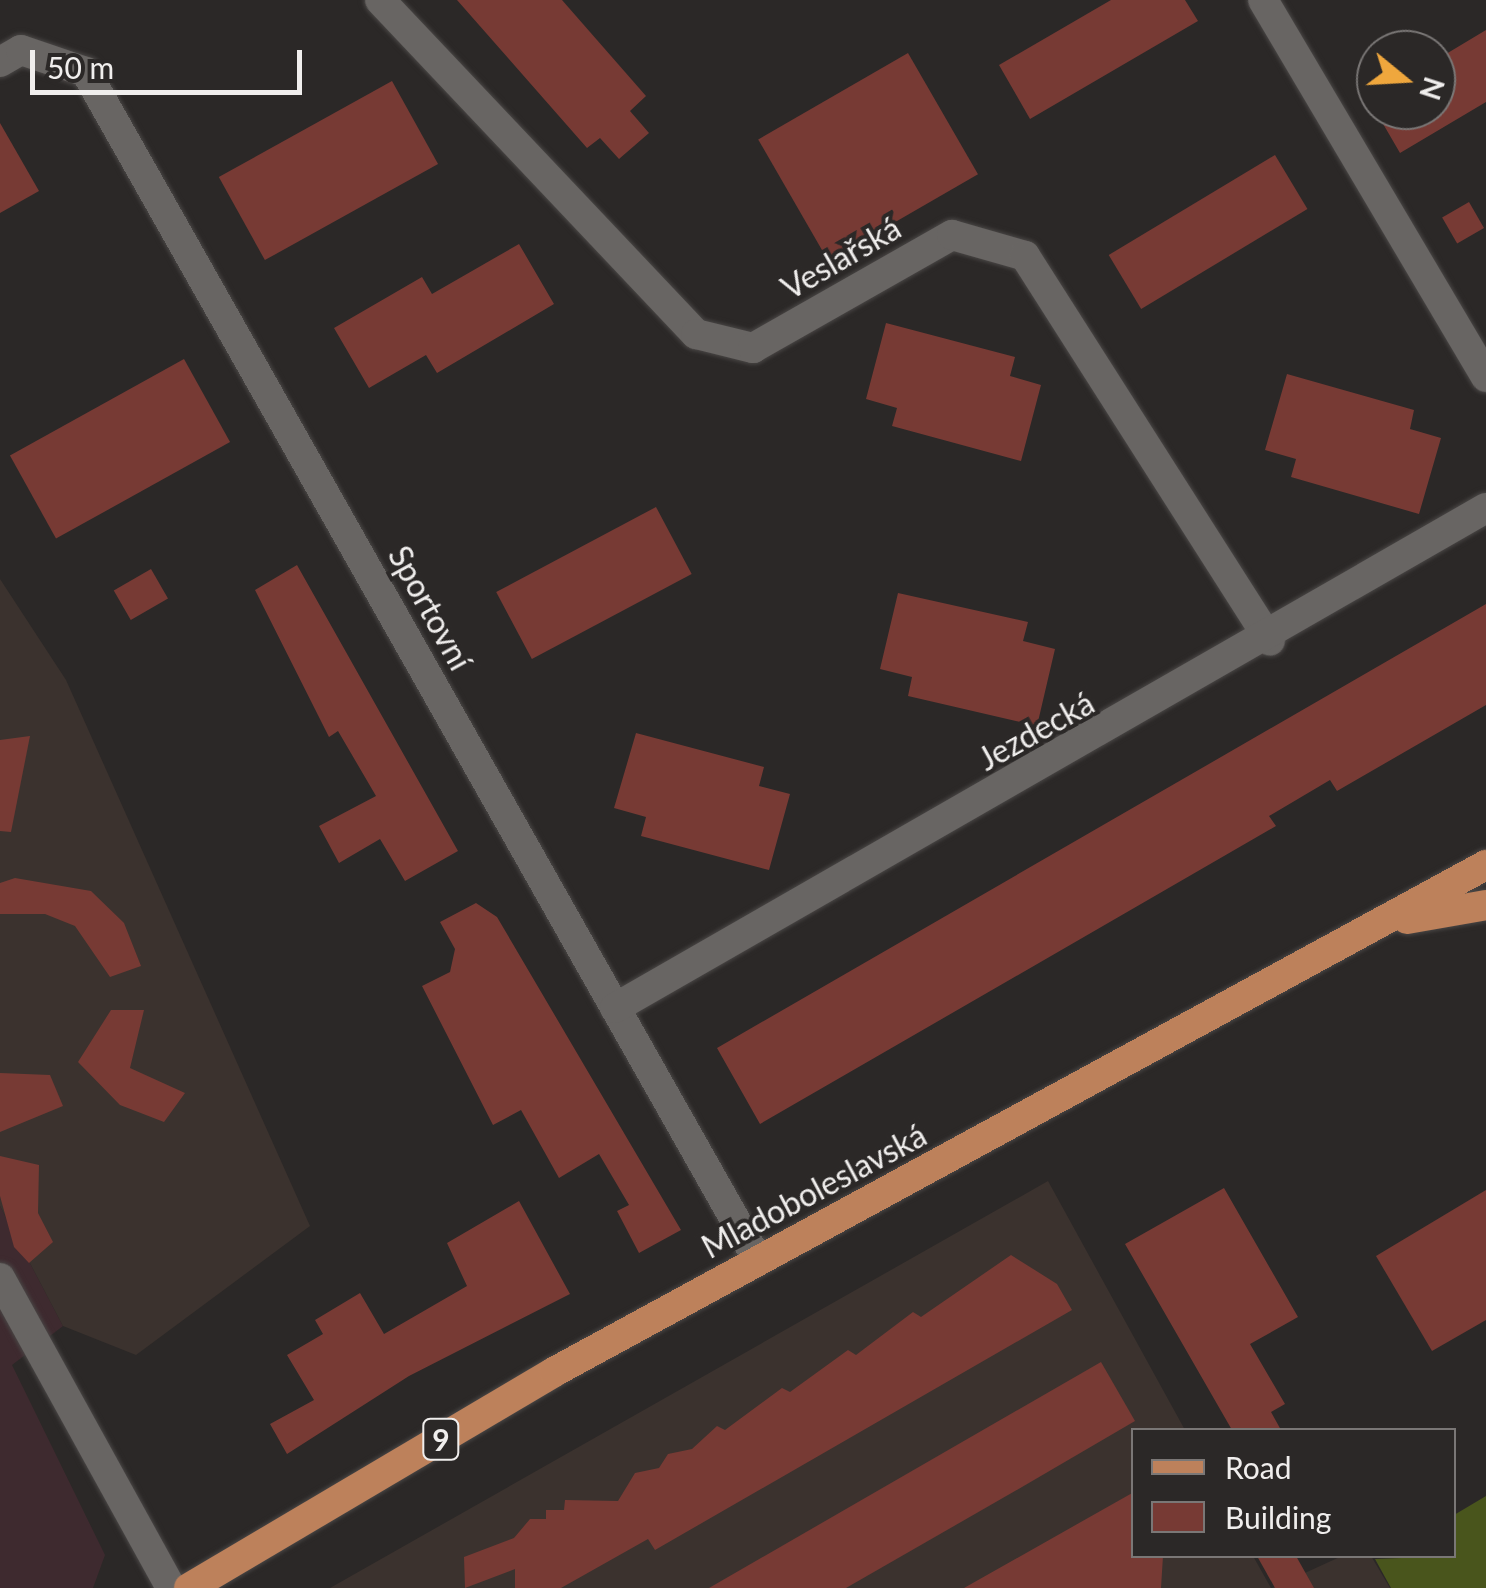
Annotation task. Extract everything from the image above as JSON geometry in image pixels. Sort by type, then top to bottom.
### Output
[{"type":"main road","name":"Mladoboleslavská","points":[[188,1588],[758,1260],[1484,868]]},
{"type":"main road","name":"9","points":[[1374,925],[1486,905]]},
{"type":"street","name":"Veslařská","points":[[380,0],[696,334],[753,348],[952,235],[1024,256],[1270,640]]},
{"type":"street","points":[[1275,4],[1486,377]]},
{"type":"street","name":"Sportovní","points":[[0,62],[21,50],[86,72],[758,1260]]},
{"type":"street","name":"Jezdecká","points":[[615,1008],[1270,640],[1486,508]]},
{"type":"street","points":[[0,1278],[171,1588]]},
{"type":"shaded area","points":[[0,579],[66,680],[310,1226],[136,1355],[63,1326],[0,1206]]},
{"type":"shaded area","points":[[1048,1181],[1184,1428],[1131,1428],[1131,1558],[1254,1558],[1271,1588],[330,1588]]},
{"type":"shaded area","points":[[0,1206],[63,1326],[12,1365],[105,1555],[93,1588],[0,1588]]},
{"type":"shaded area","points":[[1338,1558],[1372,1558],[1390,1588],[1272,1588]]},
{"type":"green space","points":[[1486,1496],[1486,1588],[1391,1588],[1375,1559],[1456,1558],[1456,1514]]},
{"type":"building","points":[[457,0],[562,0],[646,96],[630,111],[649,133],[619,159],[600,138],[587,148]]},
{"type":"building","points":[[1111,0],[1185,0],[1198,21],[1030,119],[999,65]]},
{"type":"building","points":[[1486,30],[1486,102],[1456,120],[1456,48]]},
{"type":"building","points":[[908,53],[978,174],[828,261],[758,140]]},
{"type":"building","points":[[392,81],[438,164],[265,260],[219,177]]},
{"type":"building","points":[[0,123],[39,191],[0,213]]},
{"type":"building","points":[[1387,130],[1439,130],[1400,153]]},
{"type":"building","points":[[1275,155],[1307,209],[1141,309],[1109,255]]},
{"type":"building","points":[[1469,202],[1484,228],[1457,243],[1442,218]]},
{"type":"building","points":[[519,244],[554,304],[437,373],[426,355],[369,388],[334,328],[422,277],[432,294]]},
{"type":"building","points":[[886,323],[1015,357],[1010,376],[1041,385],[1021,461],[892,426],[897,408],[866,399]]},
{"type":"building","points":[[184,359],[230,442],[56,539],[10,455]]},
{"type":"building","points":[[1287,374],[1414,410],[1410,429],[1441,438],[1419,514],[1291,477],[1296,459],[1265,450]]},
{"type":"building","points":[[656,507],[692,574],[532,659],[496,592]]},
{"type":"building","points":[[297,565],[458,851],[405,881],[380,839],[339,863],[319,826],[376,796],[338,731],[329,737],[255,590]]},
{"type":"building","points":[[151,569],[168,598],[131,620],[114,590]]},
{"type":"building","points":[[898,593],[1028,622],[1023,641],[1055,649],[1037,726],[908,696],[912,677],[880,669]]},
{"type":"building","points":[[1486,604],[1486,705],[1337,791],[1330,780],[1269,816],[1276,826],[760,1124],[717,1048]]},
{"type":"building","points":[[636,733],[764,767],[759,786],[790,794],[769,870],[641,836],[646,817],[614,808]]},
{"type":"building","points":[[30,736],[11,832],[0,831],[0,740]]},
{"type":"building","points":[[15,878],[91,891],[124,923],[141,966],[110,977],[75,926],[45,914],[0,914],[0,883]]},
{"type":"building","points":[[476,903],[497,917],[681,1230],[639,1253],[617,1211],[629,1205],[599,1154],[559,1178],[521,1110],[493,1125],[422,986],[450,972],[455,949],[440,922]]},
{"type":"building","points":[[111,1010],[144,1010],[130,1068],[185,1093],[164,1122],[120,1105],[78,1062]]},
{"type":"building","points":[[0,1073],[50,1075],[63,1106],[0,1132]]},
{"type":"building","points":[[0,1156],[39,1165],[38,1213],[53,1242],[29,1263],[14,1247],[0,1196]]},
{"type":"building","points":[[1224,1188],[1298,1317],[1250,1344],[1285,1404],[1271,1412],[1280,1428],[1231,1428],[1125,1244]]},
{"type":"building","points":[[1486,1190],[1486,1320],[1432,1351],[1376,1256]]},
{"type":"building","points":[[519,1201],[570,1294],[409,1376],[287,1454],[270,1424],[314,1400],[287,1355],[323,1334],[315,1320],[360,1293],[384,1334],[467,1286],[447,1243]]},
{"type":"building","points":[[1011,1255],[1057,1284],[1072,1310],[655,1550],[648,1539],[561,1588],[515,1588],[515,1569],[465,1588],[464,1557],[514,1538],[530,1519],[546,1519],[546,1510],[564,1510],[565,1500],[618,1501],[635,1473],[659,1468],[668,1454],[692,1449],[717,1426],[725,1430],[782,1388],[790,1392],[848,1350],[856,1355],[913,1312],[921,1317]]},
{"type":"building","points":[[1101,1362],[1135,1421],[1022,1487],[846,1588],[709,1588]]},
{"type":"building","points":[[1131,1494],[1131,1558],[1163,1558],[1161,1588],[964,1588]]},
{"type":"building","points":[[1258,1558],[1297,1558],[1314,1588],[1275,1588]]}]
